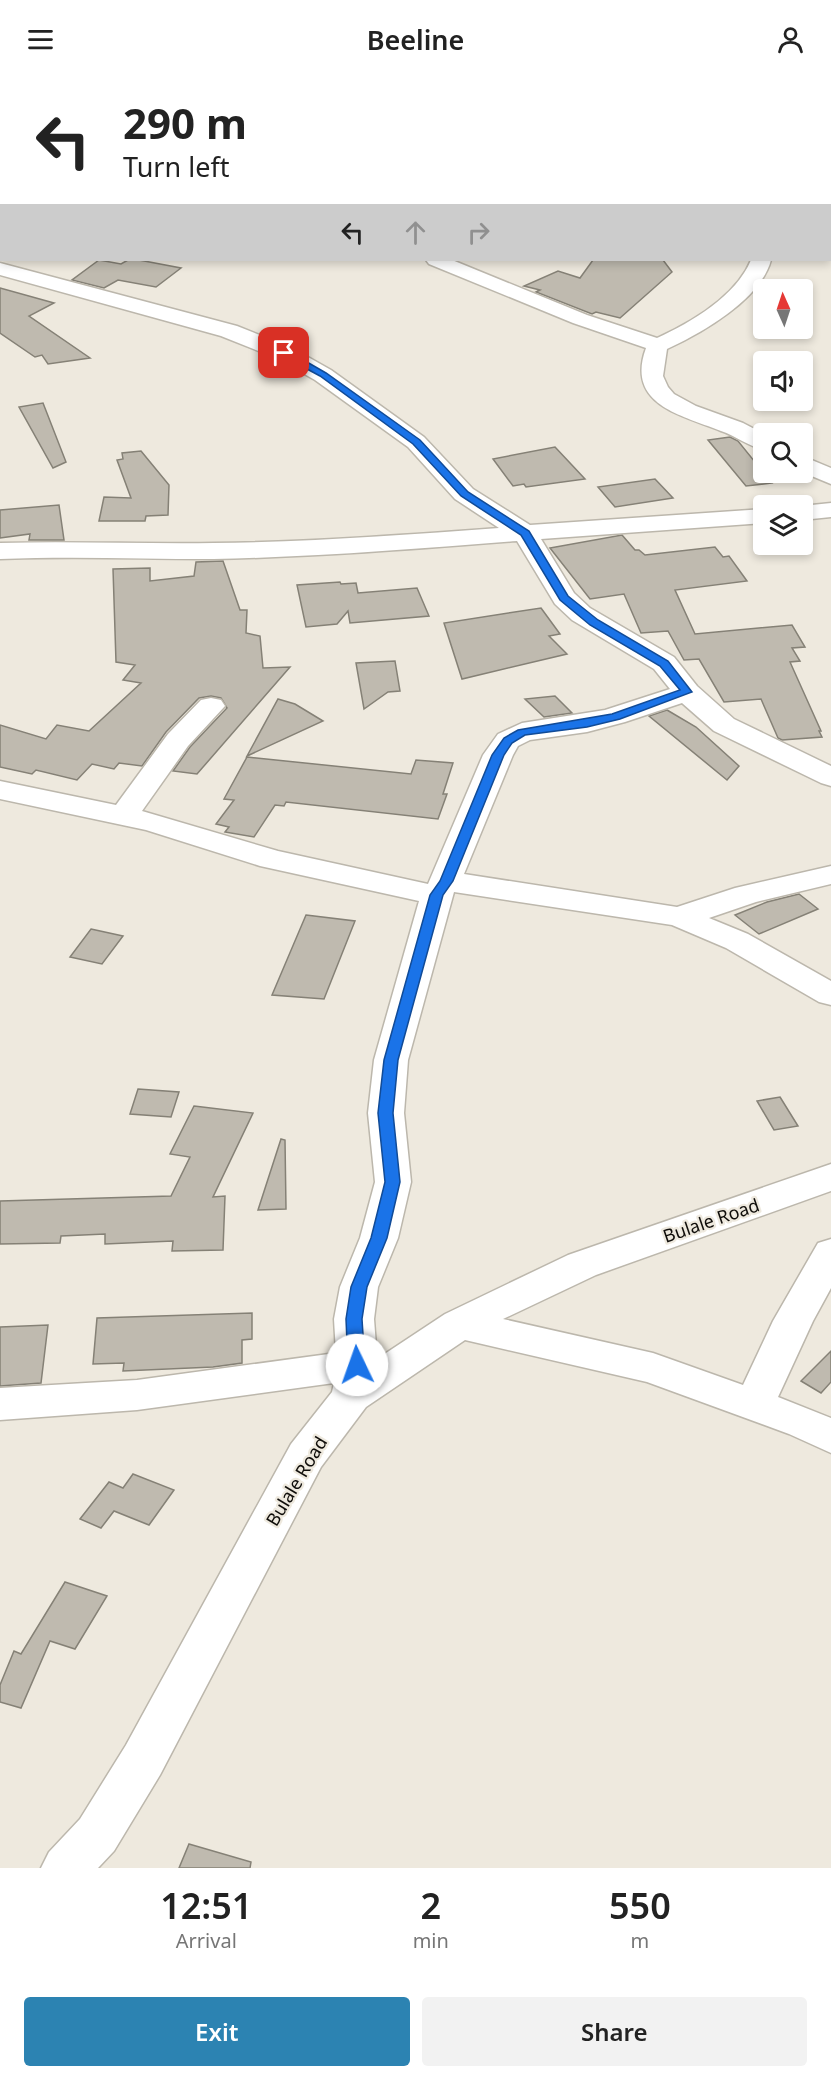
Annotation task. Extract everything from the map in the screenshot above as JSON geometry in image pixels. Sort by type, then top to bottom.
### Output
[{"type":"street","points":[[438,261],[580,319],[658,345],[720,310],[760,270],[761,261]]},
{"type":"street","points":[[2,271],[188,318],[229,331],[284,353],[323,375],[416,442],[465,494],[525,533],[564,598],[581,614],[606,631],[664,663],[687,692],[724,725],[831,777]]},
{"type":"street","points":[[658,345],[652,365],[652,380],[661,396],[689,412],[753,438]]},
{"type":"street","points":[[813,468],[831,477]]},
{"type":"street","points":[[813,512],[831,510]]},
{"type":"street","points":[[0,551],[302,549],[438,542],[646,522],[753,517]]},
{"type":"street","points":[[0,1404],[354,1381],[354,1319],[359,1287],[379,1238],[393,1182],[386,1113],[391,1060],[441,888],[498,755],[508,740],[522,732],[587,723],[687,692]]},
{"type":"street","points":[[124,816],[178,740],[211,706]]},
{"type":"street","points":[[0,790],[124,816],[271,859],[441,888],[679,917],[737,941],[831,995]]},
{"type":"street","points":[[679,917],[735,898],[831,875]]},
{"type":"street","name":"Bulale Road","points":[[66,1868],[96,1835],[143,1760],[306,1456],[354,1381],[459,1324],[582,1266],[831,1177]]},
{"type":"street","points":[[754,1406],[793,1321],[831,1253]]},
{"type":"street","points":[[459,1324],[653,1368],[804,1423],[831,1437]]},
{"type":"building","points":[[98,261],[121,264],[126,261],[144,261],[181,268],[156,287],[118,280],[104,288],[72,280]]},
{"type":"building","points":[[592,261],[664,261],[672,272],[620,318],[596,312],[592,314],[536,292],[540,290],[524,286],[558,271],[580,278]]},
{"type":"building","points":[[0,288],[54,303],[29,316],[90,358],[48,364],[42,355],[35,357],[0,333]]},
{"type":"building","points":[[43,403],[66,462],[53,468],[19,407]]},
{"type":"building","points":[[730,437],[738,441],[753,460],[753,483],[772,483],[746,486],[708,440]]},
{"type":"building","points":[[555,447],[585,479],[526,487],[524,484],[513,486],[493,459]]},
{"type":"building","points":[[141,451],[169,485],[168,515],[146,516],[145,521],[99,521],[104,497],[131,498],[117,460],[123,459],[122,453]]},
{"type":"building","points":[[655,479],[673,498],[615,507],[598,487]]},
{"type":"building","points":[[59,505],[64,540],[29,540],[30,534],[0,538],[0,510]]},
{"type":"building","points":[[622,535],[635,550],[645,555],[715,547],[723,557],[729,556],[747,581],[675,590],[695,634],[792,625],[805,647],[792,648],[800,661],[790,662],[822,737],[782,740],[778,738],[761,699],[724,702],[699,659],[684,660],[668,631],[641,633],[624,594],[590,599],[550,548]]},
{"type":"building","points":[[223,561],[240,610],[247,610],[246,633],[260,636],[263,668],[290,667],[197,774],[173,771],[190,747],[227,708],[221,698],[211,696],[199,698],[166,732],[142,766],[119,763],[114,769],[92,764],[77,780],[36,770],[32,774],[0,767],[0,725],[46,739],[57,725],[89,731],[141,683],[123,680],[135,665],[116,662],[113,569],[150,568],[150,581],[194,576],[196,562]]},
{"type":"building","points":[[340,582],[341,584],[356,583],[358,593],[417,588],[429,616],[350,623],[348,611],[337,624],[306,627],[297,585]]},
{"type":"building","points":[[541,608],[560,634],[549,636],[567,654],[462,679],[444,623]]},
{"type":"building","points":[[395,661],[400,691],[388,692],[364,709],[356,663]]},
{"type":"building","points":[[555,696],[572,713],[544,717],[525,699]]},
{"type":"building","points":[[278,699],[295,704],[323,721],[247,756]]},
{"type":"building","points":[[667,710],[696,727],[739,766],[727,780],[649,716]]},
{"type":"building","points":[[247,757],[411,774],[416,760],[453,763],[443,794],[447,794],[438,819],[286,802],[284,806],[275,805],[254,837],[225,832],[229,827],[216,824],[234,800],[224,799]]},
{"type":"building","points":[[799,894],[818,909],[759,934],[735,915],[767,902]]},
{"type":"building","points":[[306,915],[355,921],[324,999],[272,995]]},
{"type":"building","points":[[91,929],[123,936],[102,964],[70,957]]},
{"type":"building","points":[[138,1089],[179,1092],[171,1117],[130,1114]]},
{"type":"building","points":[[780,1097],[798,1126],[774,1130],[757,1101]]},
{"type":"building","points":[[194,1106],[253,1113],[213,1197],[225,1196],[223,1250],[172,1251],[173,1241],[105,1244],[105,1234],[61,1236],[60,1243],[0,1244],[0,1201],[171,1196],[190,1157],[170,1154]]},
{"type":"building","points":[[281,1139],[285,1140],[286,1209],[258,1210]]},
{"type":"building","points":[[252,1313],[252,1339],[242,1340],[242,1363],[213,1367],[123,1371],[124,1363],[93,1364],[97,1318]]},
{"type":"building","points":[[48,1325],[41,1383],[0,1386],[0,1327]]},
{"type":"building","points":[[831,1351],[831,1382],[821,1393],[801,1381]]},
{"type":"building","points":[[133,1474],[174,1490],[149,1525],[114,1511],[101,1528],[80,1519],[109,1482],[123,1488]]},
{"type":"building","points":[[65,1582],[107,1596],[75,1649],[50,1641],[21,1708],[0,1702],[0,1685],[14,1651],[21,1654]]},
{"type":"building","points":[[189,1844],[251,1862],[250,1868],[179,1868]]},
{"type":"route","points":[[284,353],[323,375],[363,402],[416,442],[437,463],[448,479],[465,494],[525,533],[564,598],[581,614],[606,631],[664,663],[687,692],[587,723],[522,732],[508,740],[498,755],[446,881],[436,895],[391,1060],[386,1113],[393,1182],[379,1238],[359,1287],[354,1319],[357,1365]]}]
